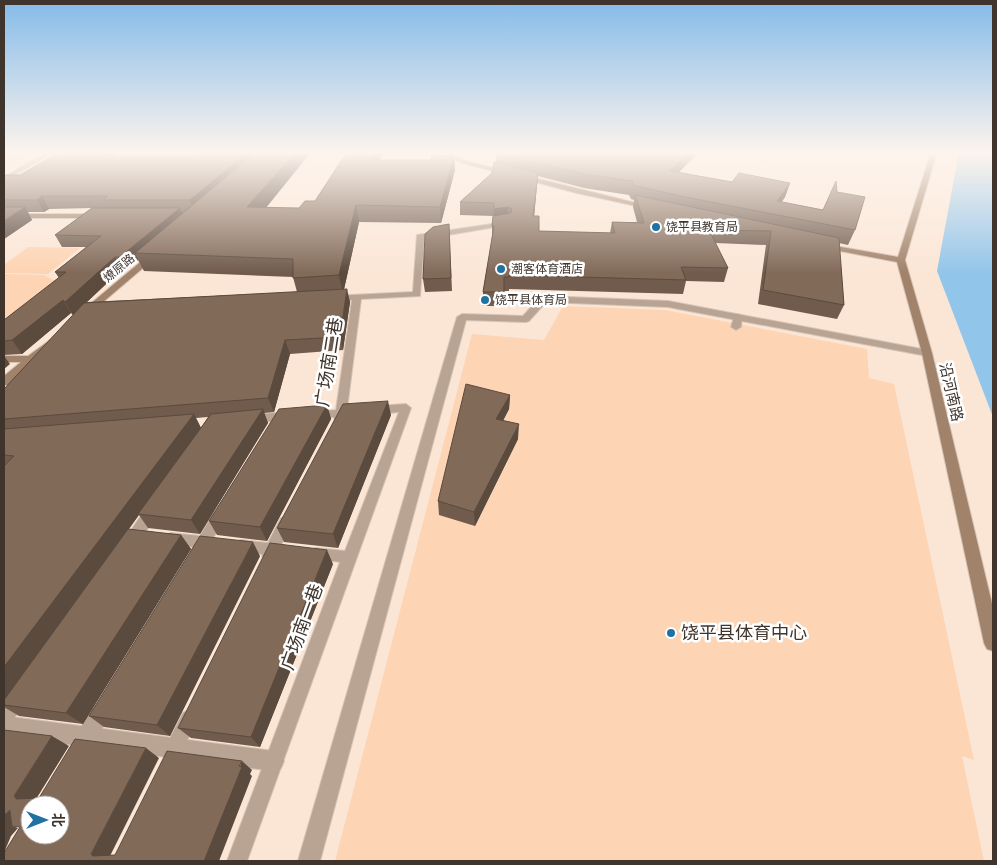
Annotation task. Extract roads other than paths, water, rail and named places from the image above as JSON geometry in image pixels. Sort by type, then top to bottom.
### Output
[{"type":"main road","points":[[582,192],[662,210]]},
{"type":"main road","points":[[815,244],[901,260],[922,192]]},
{"type":"main road","points":[[4,216],[111,216]]},
{"type":"main road","name":"燎原路","points":[[84,314],[163,247]]},
{"type":"main road","name":"沿河南路","points":[[901,260],[927,353],[993,643]]},
{"type":"main road","points":[[4,382],[59,335]]},
{"type":"main road","points":[[4,359],[30,359]]},
{"type":"street","points":[[310,861],[462,317],[526,319],[543,299],[668,304],[737,322],[927,353]]},
{"type":"street","points":[[4,726],[82,744],[170,757],[274,761]]},
{"type":"lane","points":[[328,298],[417,294],[420,237],[508,223]]},
{"type":"lane","name":"广场南二巷","points":[[333,430],[341,413],[358,297]]},
{"type":"lane","points":[[84,314],[107,310]]},
{"type":"lane","name":"广场南一巷","points":[[237,861],[406,408],[341,413]]},
{"type":"lane","points":[[242,420],[341,413]]},
{"type":"lane","points":[[270,433],[280,417]]},
{"type":"lane","points":[[194,559],[229,500]]},
{"type":"lane","points":[[124,551],[158,503]]},
{"type":"lane","points":[[263,566],[294,506]]},
{"type":"lane","points":[[135,535],[349,557]]},
{"type":"lane","points":[[4,719],[27,687]]},
{"type":"lane","points":[[82,744],[112,694]]},
{"type":"lane","points":[[170,757],[195,705]]},
{"type":"water","points":[[952,192],[993,192],[993,417],[937,271]]},
{"type":"place","name":"饶平县教育局","points":[[656,227]]},
{"type":"place","name":"潮客体育酒店","points":[[501,269]]},
{"type":"place","name":"饶平县体育局","points":[[485,300]]},
{"type":"place","name":"饶平县体育中心","points":[[671,633]]}]
